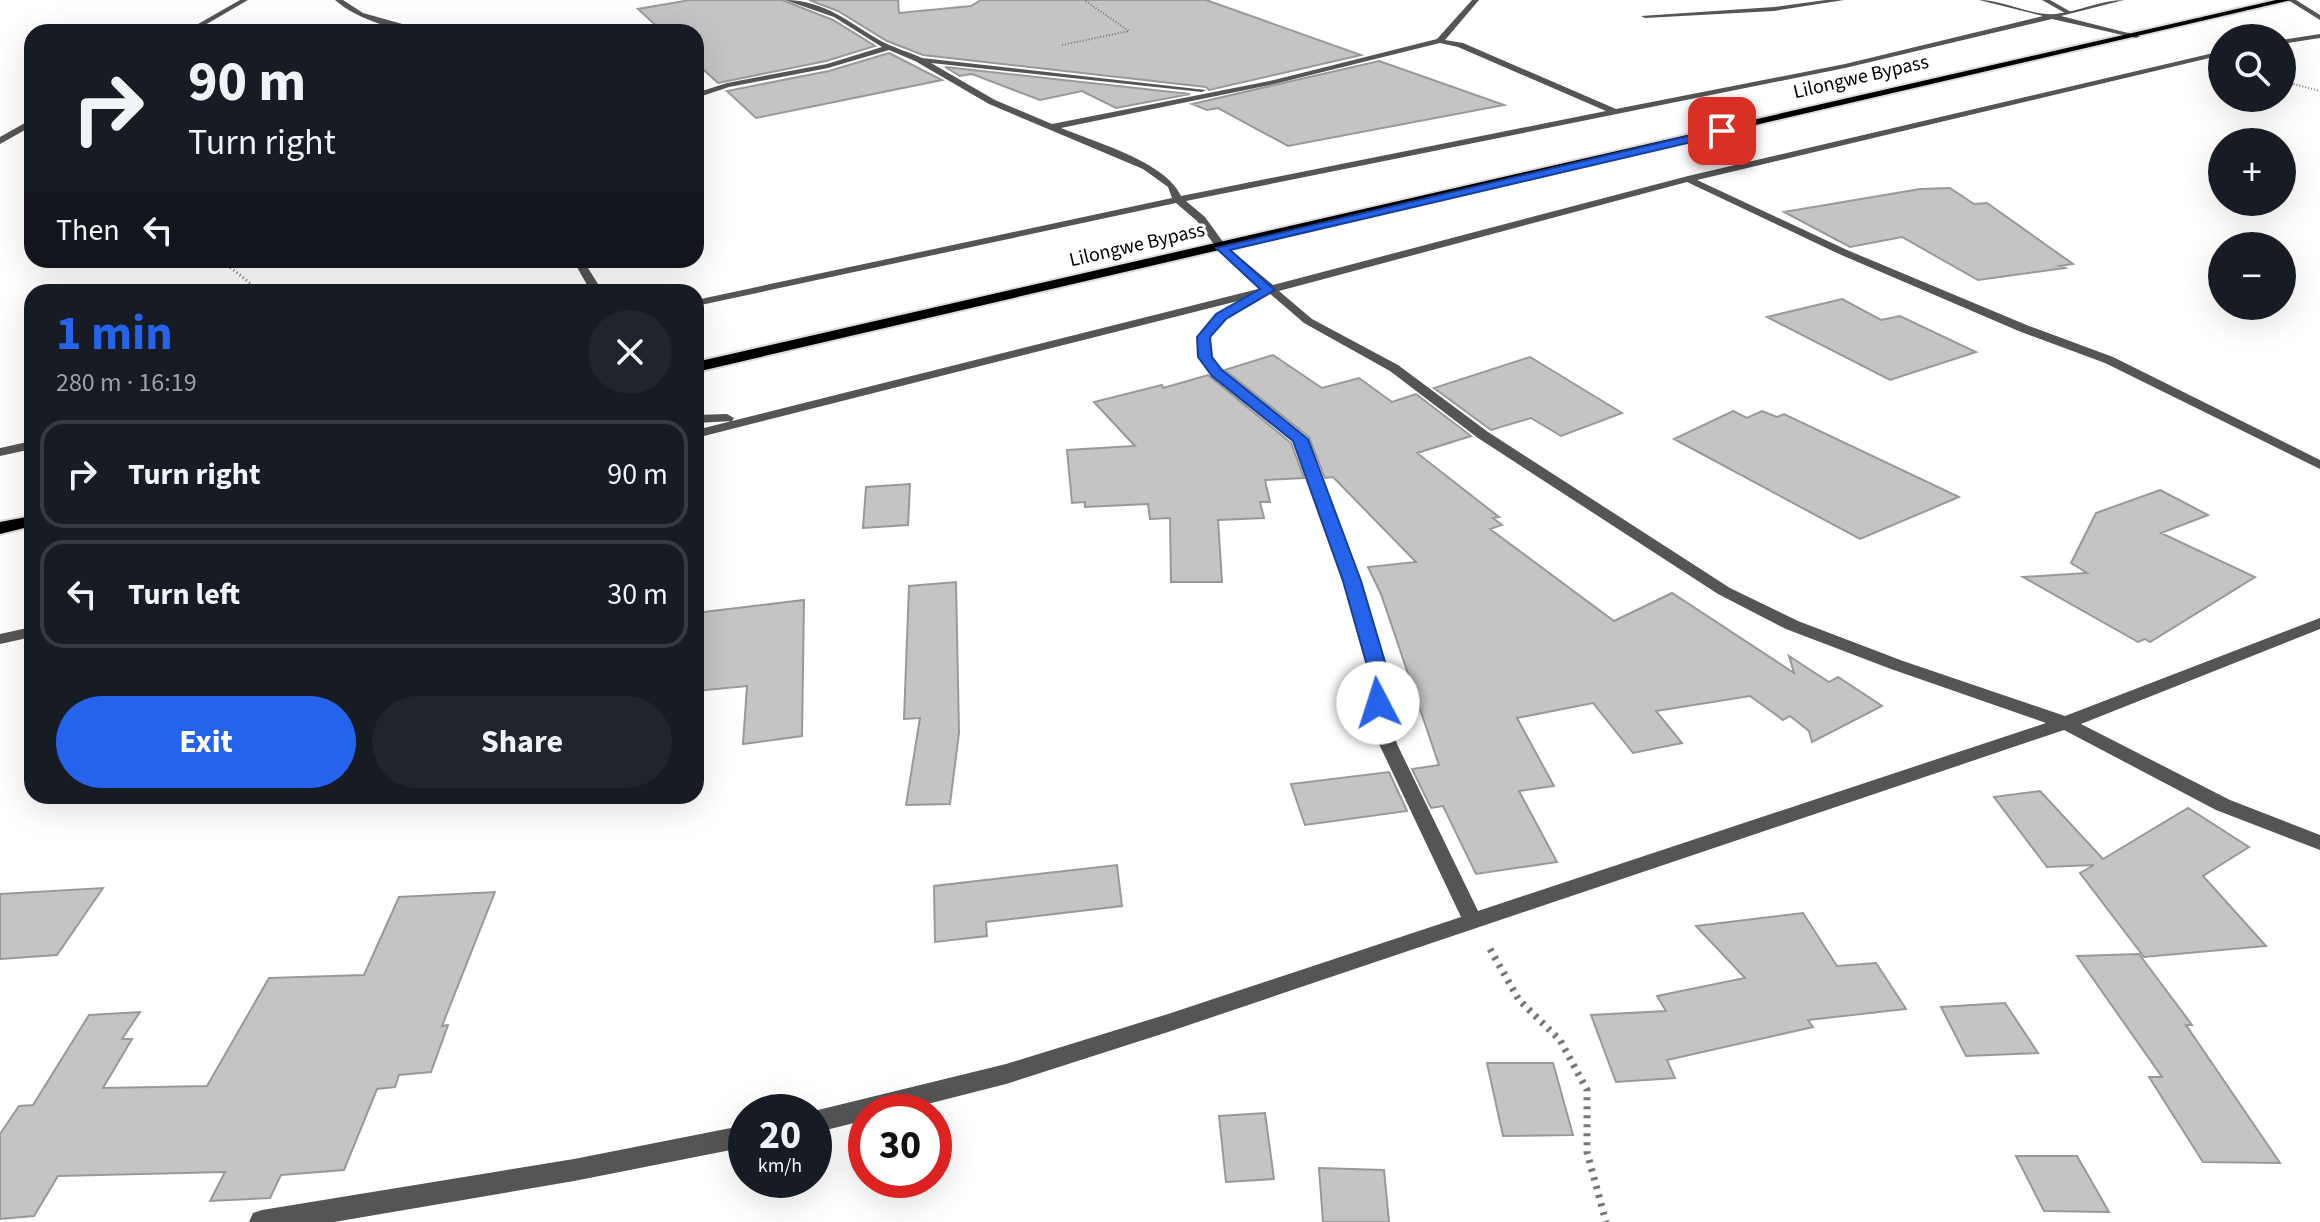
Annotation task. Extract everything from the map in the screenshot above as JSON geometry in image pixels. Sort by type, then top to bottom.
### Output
[{"type":"main road","name":"Lilongwe Bypass","points":[[704,365],[2289,0]]},
{"type":"main road","points":[[0,528],[24,523]]},
{"type":"street","points":[[202,24],[245,0]]},
{"type":"street","points":[[338,0],[360,15],[395,24]]},
{"type":"street","points":[[788,0],[837,15],[888,48],[918,59],[992,102],[1146,167],[1172,186],[1178,200],[1201,219],[1222,248],[1308,321],[1394,368],[1483,435],[1724,591],[1792,625],[2065,723],[2223,805],[2320,843]]},
{"type":"street","points":[[1440,41],[1476,0]]},
{"type":"street","points":[[1645,16],[1774,9],[1841,0]]},
{"type":"street","points":[[1982,0],[2136,36]]},
{"type":"street","points":[[2045,0],[2067,12]]},
{"type":"street","points":[[704,301],[1178,200],[1845,66],[2121,0]]},
{"type":"street","points":[[2289,0],[2320,18]]},
{"type":"street","points":[[2296,40],[2320,36]]},
{"type":"street","points":[[1052,127],[1274,82],[1440,41],[1460,45],[1615,112]]},
{"type":"street","points":[[704,93],[727,85],[828,66],[888,48]]},
{"type":"street","points":[[704,432],[1268,290],[1688,179],[2208,56]]},
{"type":"street","points":[[918,59],[1219,92]]},
{"type":"street","points":[[0,141],[24,127]]},
{"type":"street","points":[[1688,179],[1843,252],[2025,329],[2109,360],[2320,465]]},
{"type":"street","points":[[1268,290],[1221,317],[1204,337],[1205,357],[1217,373],[1300,439],[1352,581],[1375,662],[1378,703],[1388,744],[1473,921]]},
{"type":"street","points":[[704,419],[753,418]]},
{"type":"street","points":[[0,452],[24,447]]},
{"type":"street","points":[[832,1118],[1006,1074],[1473,921],[2065,723],[2320,623]]},
{"type":"street","points":[[0,639],[24,634]]},
{"type":"street","points":[[262,1222],[574,1170],[728,1140]]},
{"type":"path","points":[[1059,45],[1129,31],[1084,0]]},
{"type":"path","points":[[2296,85],[2320,91]]},
{"type":"path","points":[[231,268],[251,284]]},
{"type":"path","points":[[1473,921],[1519,1000],[1560,1040],[1587,1090],[1587,1152],[1606,1222]]},
{"type":"building","points":[[690,0],[782,0],[833,20],[875,46],[826,61],[718,83],[704,70],[704,24],[654,24],[638,9]]},
{"type":"building","points":[[809,0],[898,0],[899,13],[971,6],[981,0],[1206,0],[1361,55],[1209,90],[1206,87],[923,55],[887,41],[838,11]]},
{"type":"building","points":[[889,53],[942,80],[756,118],[727,91],[829,71]]},
{"type":"building","points":[[1379,61],[1504,105],[1288,146],[1218,108],[1207,110],[1192,104]]},
{"type":"building","points":[[945,67],[1190,94],[1116,108],[1082,91],[1040,100],[972,74],[960,76]]},
{"type":"building","points":[[1950,188],[1974,204],[1987,203],[2073,264],[2060,266],[2065,268],[1978,280],[1902,237],[1850,247],[1784,212],[1920,189]]},
{"type":"building","points":[[1842,299],[1881,320],[1900,316],[1976,352],[1890,380],[1767,317]]},
{"type":"building","points":[[1273,355],[1322,388],[1359,378],[1392,402],[1416,394],[1471,436],[1417,453],[1499,517],[1493,518],[1502,525],[1490,529],[1614,621],[1672,593],[1794,673],[1789,656],[1829,682],[1838,677],[1882,706],[1812,742],[1809,731],[1790,716],[1783,720],[1750,696],[1656,711],[1682,743],[1633,753],[1593,703],[1517,718],[1554,786],[1519,791],[1557,862],[1476,874],[1443,806],[1431,808],[1412,769],[1439,765],[1381,594],[1368,567],[1416,562],[1333,477],[1325,478],[1309,437],[1225,370]]},
{"type":"building","points":[[1530,357],[1622,413],[1561,436],[1531,418],[1491,430],[1434,388]]},
{"type":"building","points":[[1208,375],[1291,443],[1304,478],[1265,480],[1270,502],[1260,502],[1264,518],[1218,520],[1222,582],[1171,582],[1170,518],[1150,519],[1148,504],[1085,507],[1085,502],[1072,503],[1067,450],[1135,446],[1094,402]]},
{"type":"building","points":[[1733,411],[1747,418],[1762,411],[1777,417],[1784,414],[1959,497],[1860,539],[1674,439]]},
{"type":"building","points":[[910,484],[908,525],[863,528],[866,487]]},
{"type":"building","points":[[2160,490],[2208,515],[2161,533],[2255,577],[2150,642],[2145,639],[2138,642],[2023,577],[2087,573],[2071,563],[2096,513]]},
{"type":"building","points":[[956,582],[959,733],[950,804],[906,805],[920,718],[904,719],[909,586]]},
{"type":"building","points":[[804,600],[802,736],[743,744],[747,686],[704,690],[704,612]]},
{"type":"building","points":[[1389,772],[1407,811],[1305,825],[1291,784]]},
{"type":"building","points":[[2040,791],[2103,859],[2188,808],[2249,847],[2203,876],[2266,946],[2144,957],[2080,873],[2094,865],[2047,867],[1994,797]]},
{"type":"building","points":[[1117,865],[1122,906],[986,922],[987,936],[935,942],[934,886]]},
{"type":"building","points":[[103,888],[57,955],[0,959],[0,894]]},
{"type":"building","points":[[495,892],[442,1026],[448,1025],[431,1072],[399,1075],[395,1087],[377,1089],[344,1170],[281,1175],[270,1198],[210,1201],[225,1172],[58,1176],[34,1216],[0,1219],[0,1134],[19,1106],[33,1105],[89,1015],[140,1012],[122,1039],[132,1039],[103,1088],[207,1086],[269,978],[364,975],[399,897]]},
{"type":"building","points":[[1803,913],[1837,966],[1876,963],[1906,1009],[1808,1020],[1813,1027],[1667,1060],[1675,1078],[1616,1082],[1591,1015],[1666,1011],[1657,996],[1745,978],[1696,926]]},
{"type":"building","points":[[2139,954],[2192,1025],[2186,1025],[2280,1163],[2203,1162],[2149,1077],[2162,1077],[2077,956]]},
{"type":"building","points":[[2005,1003],[2038,1053],[1966,1056],[1941,1007]]},
{"type":"building","points":[[1487,1063],[1553,1063],[1573,1135],[1503,1136]]},
{"type":"building","points":[[1265,1113],[1274,1179],[1226,1182],[1219,1116]]},
{"type":"building","points":[[2016,1156],[2077,1156],[2109,1212],[2044,1211]]},
{"type":"building","points":[[1319,1168],[1384,1170],[1389,1222],[1323,1222]]},
{"type":"route","points":[[1378,703],[1375,662],[1352,581],[1300,439],[1217,373],[1205,357],[1204,337],[1221,317],[1268,290],[1222,248],[1722,131]]}]
